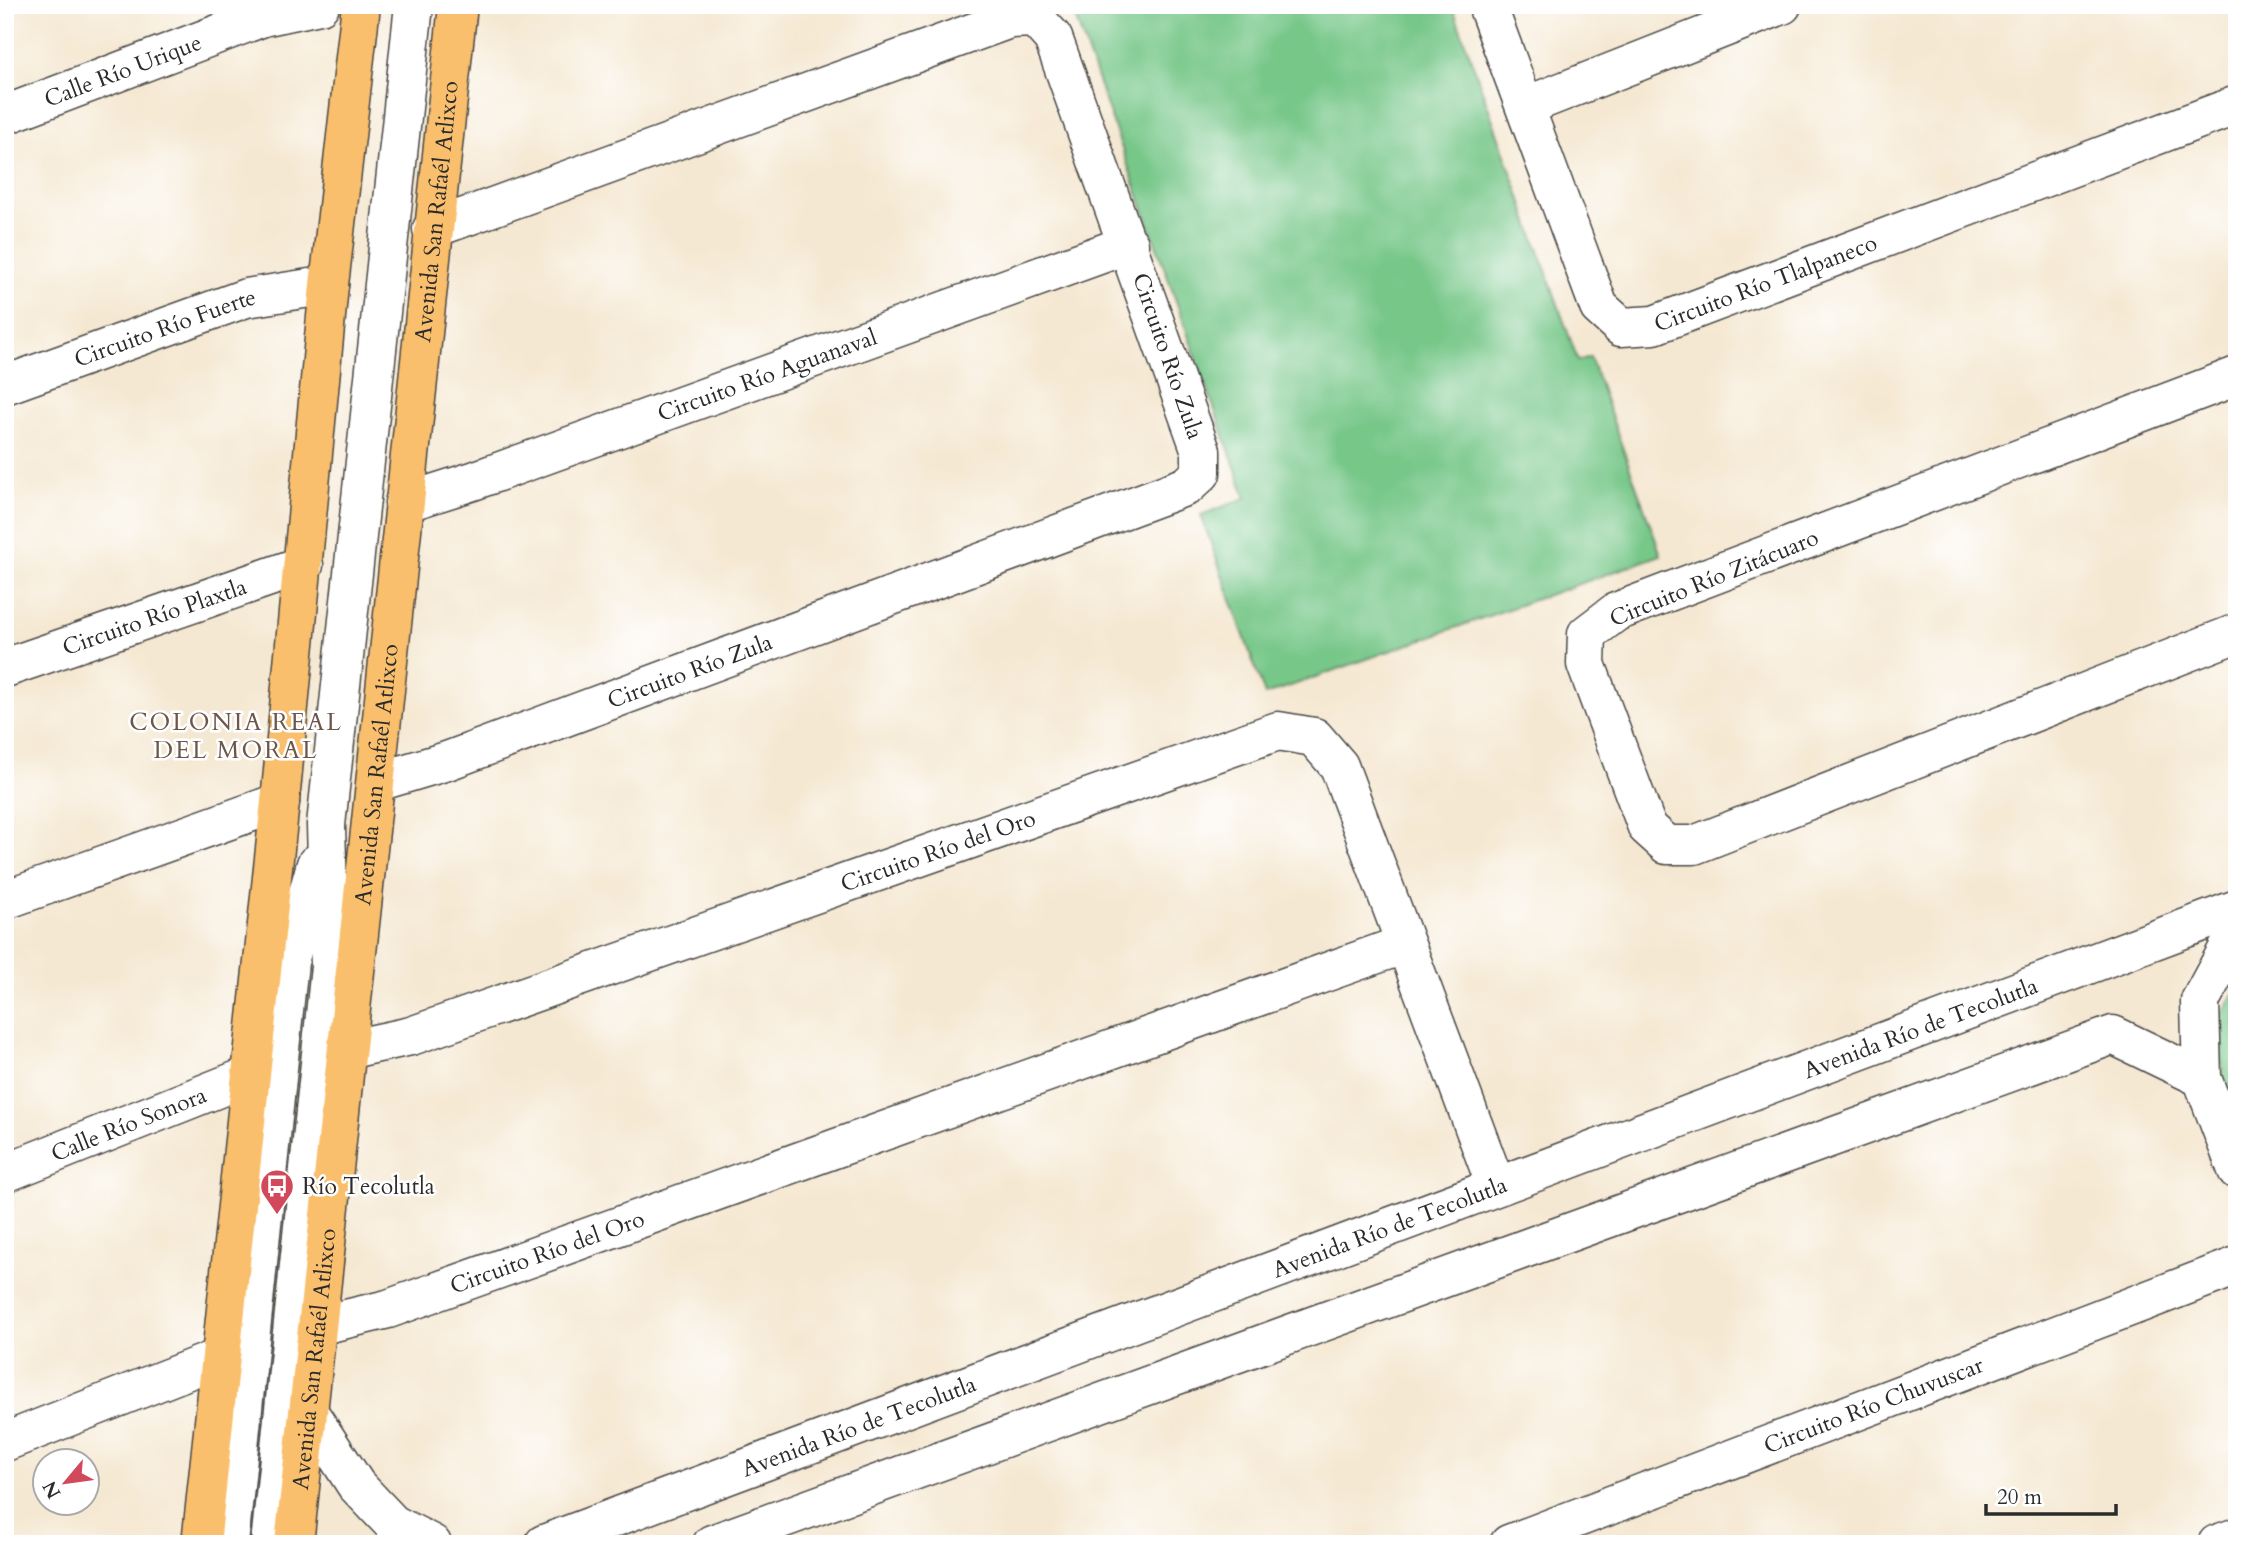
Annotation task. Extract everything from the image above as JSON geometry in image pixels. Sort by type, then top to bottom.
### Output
[{"type":"main road","points":[[201,1544],[280,802],[329,285],[361,5]]},
{"type":"main road","name":"Avenida San Rafaél Atlixco","points":[[294,1544],[377,782],[432,229],[458,5]]},
{"type":"street","name":"Calle Río Urique","points":[[5,115],[263,17],[320,5]]},
{"type":"street","points":[[270,1544],[330,967],[326,825],[414,5]]},
{"type":"street","name":"Circuito Río Tlalpaneco","points":[[1488,5],[1599,307],[1621,327],[1654,325],[2237,105]]},
{"type":"street","points":[[1526,106],[1782,5]]},
{"type":"street","name":"Circuito Río Zula","points":[[377,782],[460,756],[1186,485],[1201,473],[1201,451],[1129,244],[1053,38],[1035,18],[1010,19],[432,229]]},
{"type":"street","name":"Circuito Río Aguanaval","points":[[404,503],[472,481],[1129,244]]},
{"type":"street","name":"Circuito Río Fuerte","points":[[5,385],[246,298],[329,285]]},
{"type":"street","name":"Circuito Río Zitácuaro","points":[[2237,376],[1616,612],[1587,634],[1586,664],[1647,827],[1667,845],[1694,845],[2237,633]]},
{"type":"street","name":"Circuito Río Plaxtla","points":[[5,668],[303,565]]},
{"type":"street","name":"Circuito Río del Oro","points":[[346,1050],[411,1036],[1278,731],[1314,737],[1339,766],[1496,1186]]},
{"type":"street","points":[[5,900],[280,802]]},
{"type":"street","points":[[229,1544],[289,962],[326,825]]},
{"type":"street","name":"Avenida Río de Tecolutla","points":[[544,1544],[2237,909]]},
{"type":"street","points":[[2237,932],[2200,1001],[2202,1079],[2237,1170]]},
{"type":"street","name":"Circuito Río del Oro","points":[[317,1326],[388,1309],[1405,944]]},
{"type":"street","points":[[712,1544],[2113,1035],[2202,1079]]},
{"type":"street","name":"Calle Río Sonora","points":[[5,1173],[251,1075]]},
{"type":"street","name":"Circuito Río Chuvuscar","points":[[1509,1544],[2237,1266]]},
{"type":"street","points":[[5,1442],[220,1357]]},
{"type":"street","points":[[308,1411],[356,1485],[393,1524],[432,1544]]},
{"type":"street","points":[[2217,1544],[2237,1537]]},
{"type":"green space","points":[[1071,5],[1452,5],[1578,361],[1590,357],[1661,555],[1265,695],[1201,515],[1246,498]]},
{"type":"green space","points":[[2237,989],[2237,1119],[2224,1084],[2217,1022]]},
{"type":"place","name":"Río Tecolutla","points":[[277,1216]]},
{"type":"district","name":"COLONIA REAL DEL MORAL","points":[[236,736]]}]
